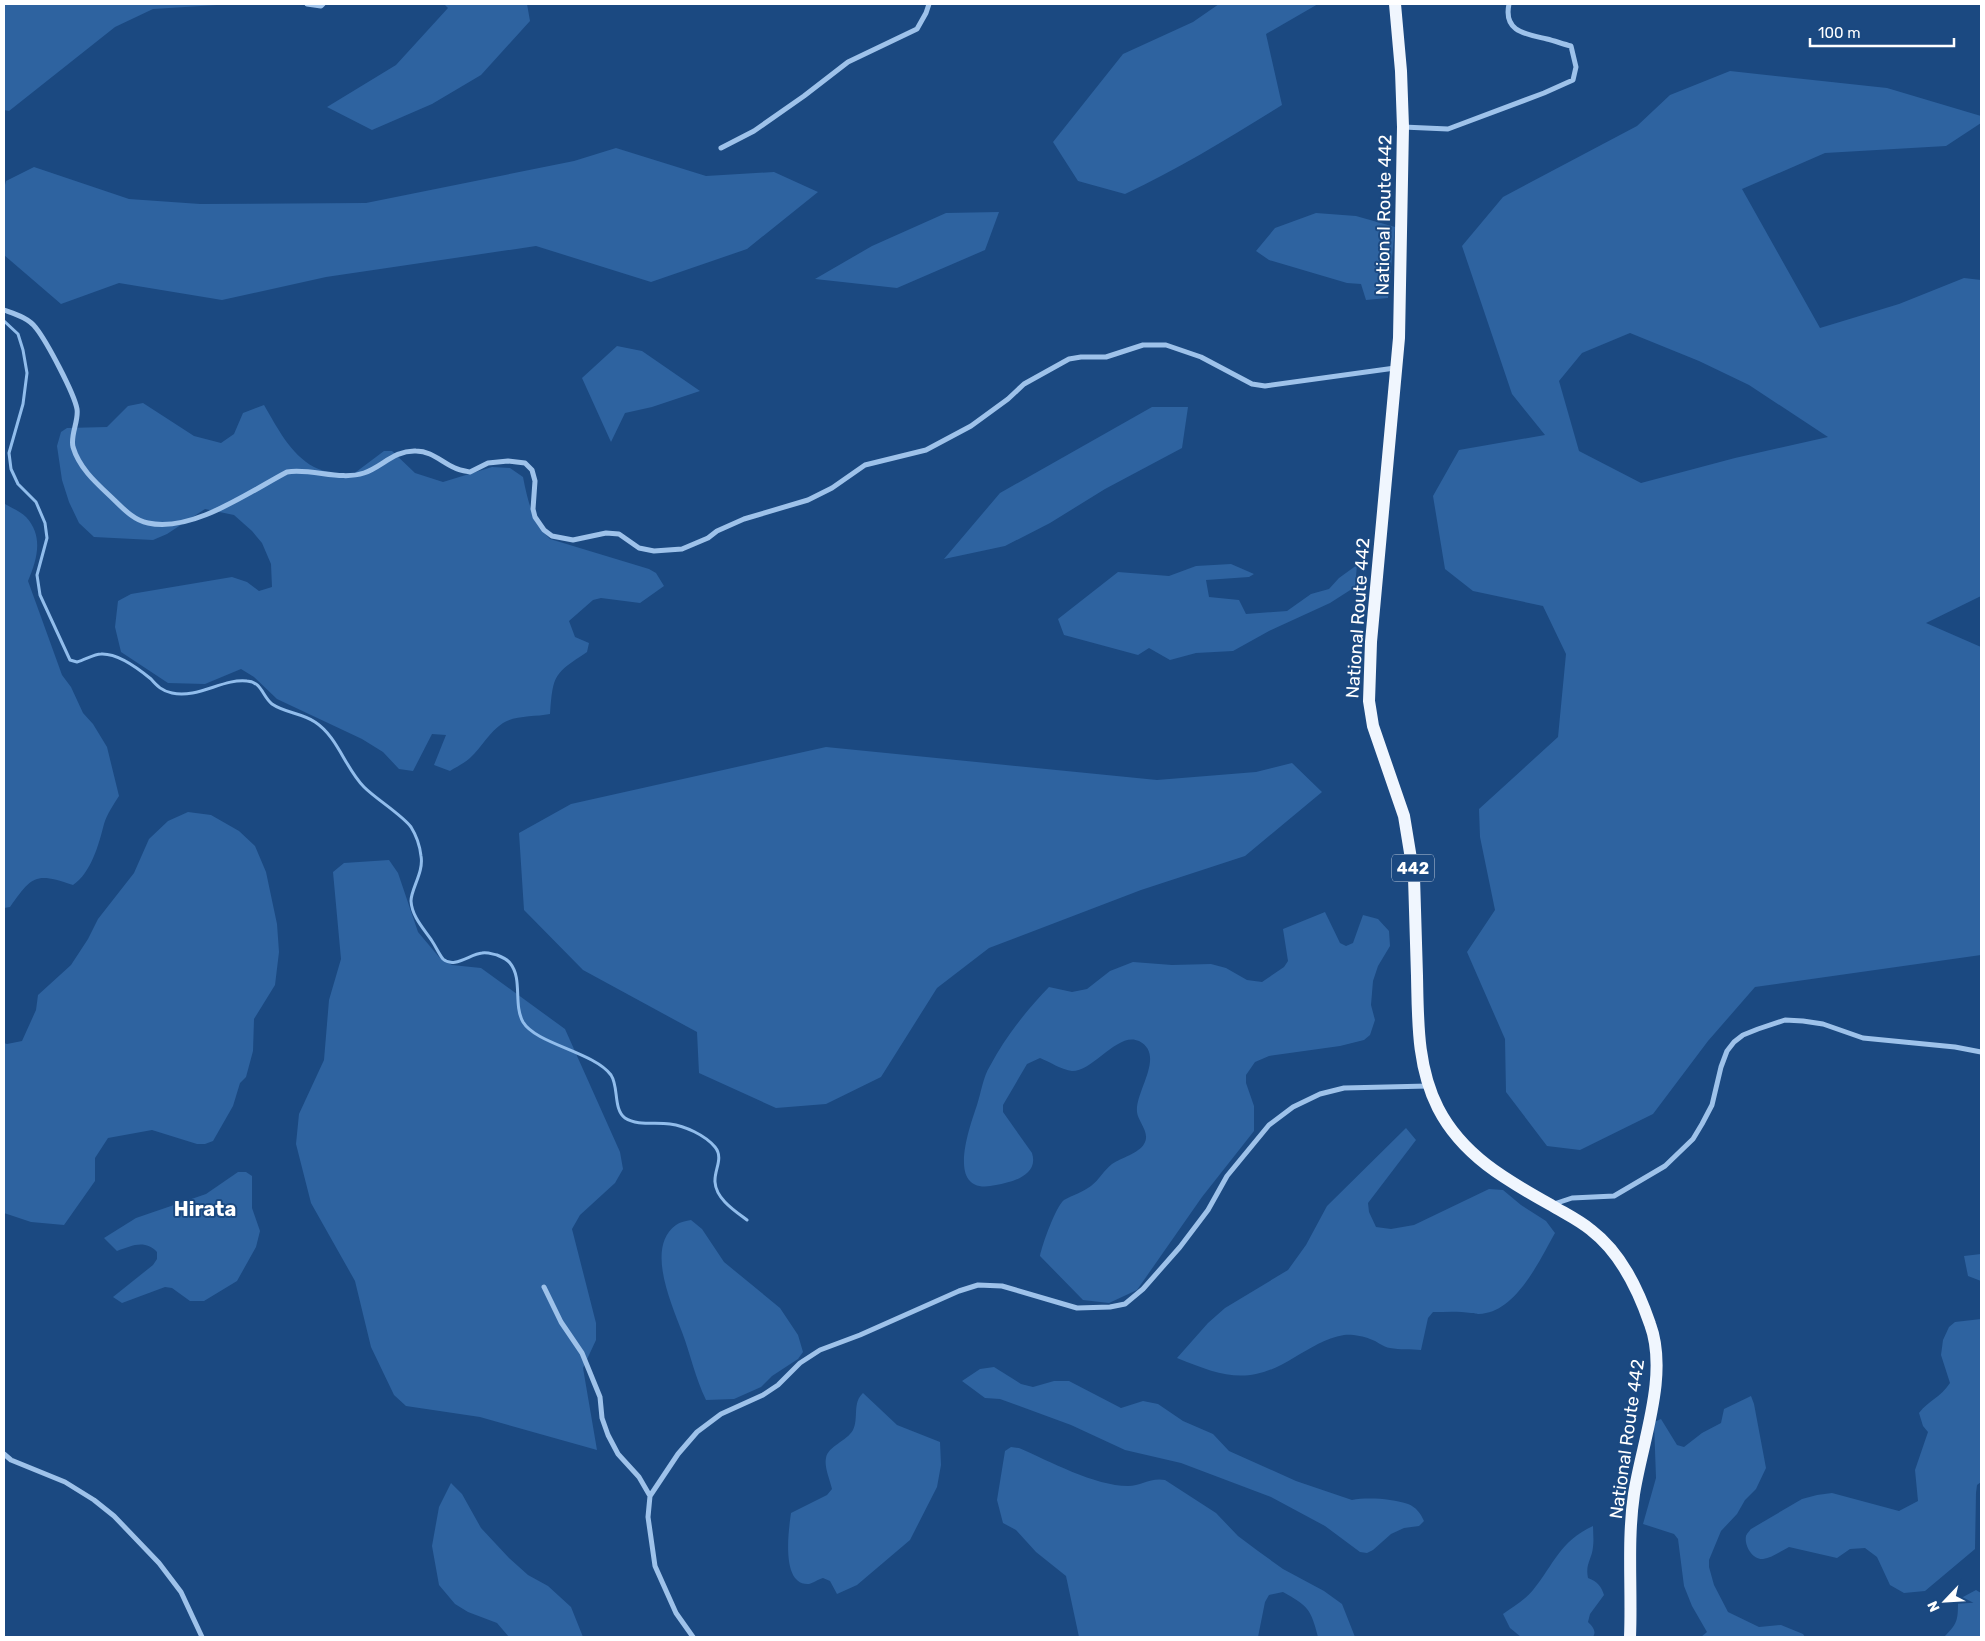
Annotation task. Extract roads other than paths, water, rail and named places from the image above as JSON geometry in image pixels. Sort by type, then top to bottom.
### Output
[{"type":"highway","name":"National Route 442","points":[[1395,4],[1402,71],[1403,127],[1399,338],[1370,659],[1369,701],[1373,726],[1404,816],[1411,849],[1414,877],[1418,1025],[1428,1086],[1446,1122],[1458,1139],[1477,1158],[1505,1179],[1592,1230],[1609,1246],[1623,1264],[1651,1324],[1658,1362],[1656,1383],[1634,1496],[1630,1637]]},
{"type":"street","points":[[307,4],[321,6],[323,4]]},
{"type":"street","points":[[721,148],[754,131],[848,62],[917,29],[929,4]]},
{"type":"street","points":[[1403,127],[1448,129],[1544,93],[1572,80],[1576,67],[1571,46],[1522,33],[1513,27],[1507,14],[1509,4]]},
{"type":"street","points":[[4,310],[23,317],[36,327],[67,383],[77,410],[73,445],[79,462],[94,481],[132,516],[147,523],[171,525],[200,518],[287,472],[300,470],[344,475],[364,473],[394,455],[416,451],[434,455],[454,468],[470,472],[488,463],[508,461],[525,463],[532,470],[535,480],[533,509],[535,517],[544,530],[552,536],[573,540],[606,533],[620,534],[639,548],[654,551],[682,548],[708,538],[717,530],[808,500],[832,488],[865,465],[926,450],[971,426],[1008,399],[1024,384],[1069,359],[1106,357],[1143,345],[1166,345],[1201,357],[1252,384],[1265,386],[1396,368]]},
{"type":"street","points":[[1552,1206],[1572,1198],[1614,1196],[1665,1166],[1693,1138],[1702,1124],[1712,1105],[1721,1067],[1734,1042],[1743,1035],[1758,1029],[1786,1020],[1803,1020],[1823,1024],[1863,1038],[1955,1047],[1981,1052]]},
{"type":"street","points":[[693,1637],[676,1613],[655,1566],[648,1517],[650,1496],[678,1454],[697,1432],[721,1414],[778,1385],[800,1363],[820,1350],[860,1335],[958,1291],[978,1285],[1002,1286],[1077,1308],[1110,1307],[1125,1304],[1144,1289],[1180,1247],[1208,1210],[1227,1176],[1269,1125],[1293,1107],[1320,1094],[1344,1088],[1428,1086]]},
{"type":"street","points":[[544,1287],[561,1322],[582,1353],[600,1397],[602,1418],[608,1435],[618,1454],[639,1477],[650,1496]]},
{"type":"street","points":[[4,1454],[11,1460],[64,1482],[94,1500],[114,1516],[159,1564],[181,1592],[202,1637]]},
{"type":"waterway","points":[[4,321],[18,334],[27,373],[23,404],[9,453],[11,469],[18,484],[36,502],[45,523],[47,538],[37,575],[40,595],[70,660],[77,662],[95,655],[108,654],[134,666],[163,690],[172,693],[191,693],[229,682],[252,682],[259,687],[272,704],[310,719],[323,728],[336,744],[357,779],[364,787],[402,817],[413,830],[419,845],[421,868],[412,896],[412,907],[419,923],[443,959],[447,962],[457,962],[477,954],[486,953],[497,955],[507,960],[514,969],[516,976],[520,1015],[530,1030],[603,1067],[611,1075],[615,1086],[617,1104],[625,1118],[635,1122],[670,1124],[682,1127],[700,1135],[711,1143],[719,1155],[715,1178],[716,1188],[722,1199],[747,1220]]},
{"type":"district","name":"Hirata","points":[[205,1209]]}]
